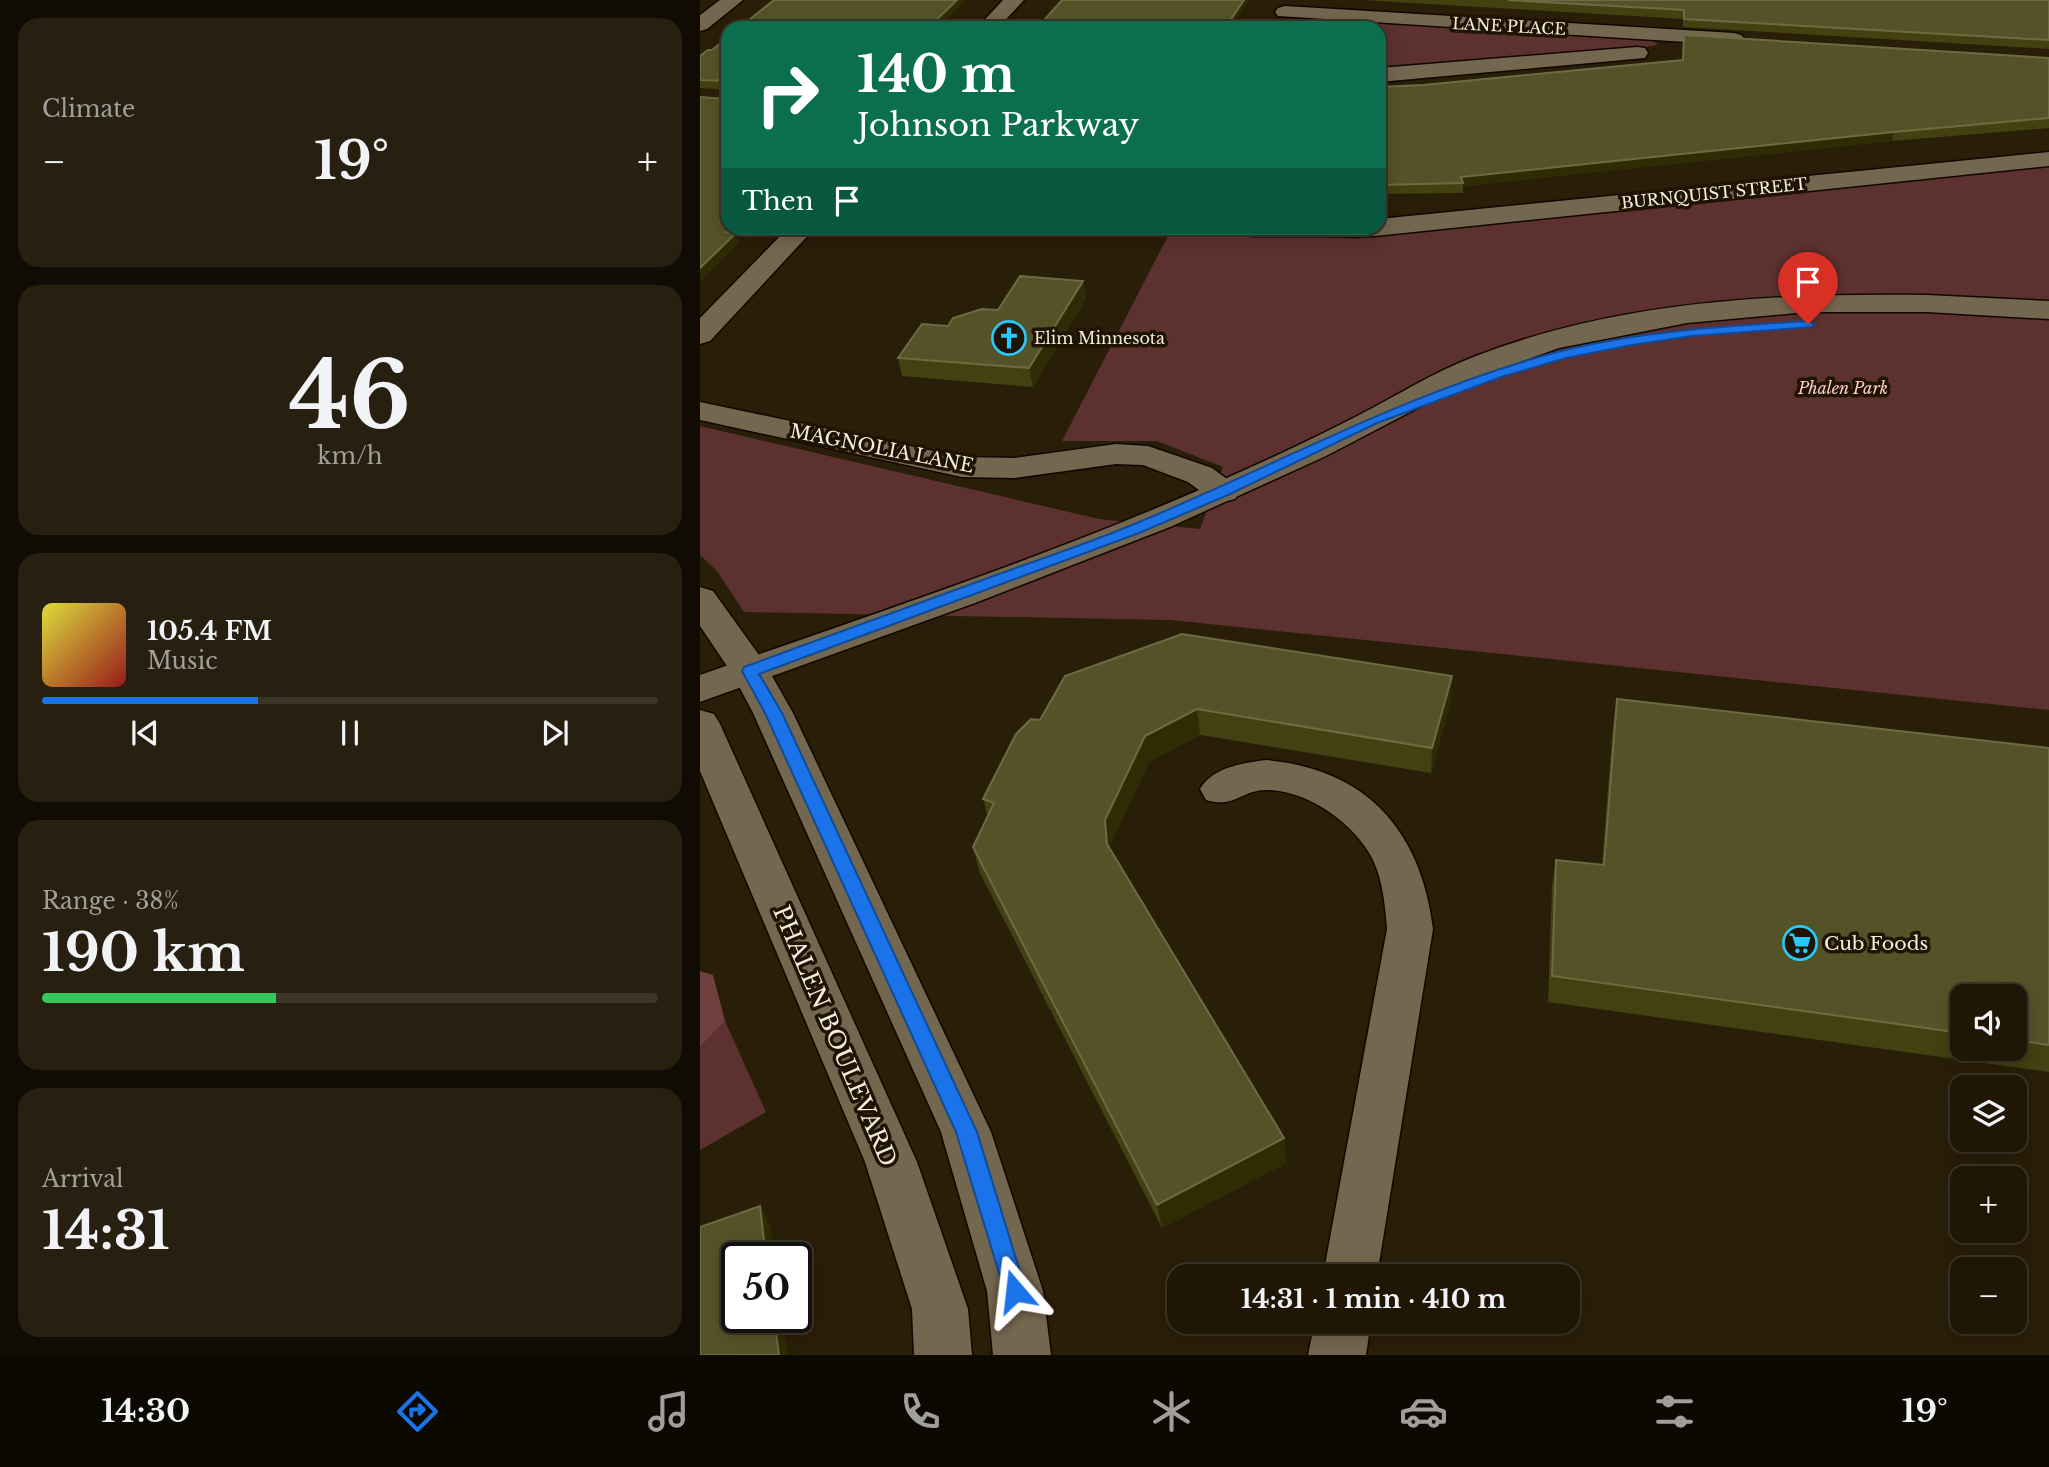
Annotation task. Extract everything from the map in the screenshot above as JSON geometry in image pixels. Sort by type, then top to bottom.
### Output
[{"type":"street","points":[[700,25],[733,0]]},
{"type":"street","points":[[994,21],[1014,0]]},
{"type":"street","name":"LANE PLACE","points":[[1285,13],[1760,40]]},
{"type":"street","name":"LANE PLACE","points":[[1386,74],[1691,48],[1732,39]]},
{"type":"street","name":"BURNQUIST STREET","points":[[1386,226],[2049,159]]},
{"type":"street","points":[[700,335],[795,235]]},
{"type":"street","points":[[700,690],[1080,550],[1223,492],[1372,421],[1436,385],[1500,357],[1562,338],[1638,321],[1733,308],[1861,301],[2049,310]]},
{"type":"street","points":[[1372,421],[1497,374],[1564,354],[1692,332],[1788,324],[1849,323],[2049,334]]},
{"type":"street","name":"MAGNOLIA LANE","points":[[700,411],[962,467],[1015,468],[1047,466],[1116,454],[1148,456],[1199,475],[1223,492]]},
{"type":"street","points":[[700,599],[750,671],[774,713],[966,1132],[1015,1291],[1022,1355]]},
{"type":"street","name":"PHALEN BOULEVARD","points":[[700,724],[891,1162],[940,1309],[943,1355]]},
{"type":"street","points":[[1221,789],[1237,778],[1265,772],[1295,776],[1328,792],[1361,817],[1387,846],[1404,885],[1410,929],[1352,1264]]},
{"type":"street","points":[[1337,1355],[1341,1334]]},
{"type":"green space","points":[[1297,19],[1332,21],[1296,21]]},
{"type":"green space","points":[[1386,24],[1651,39],[1658,45],[1625,50],[1386,68]]},
{"type":"green space","name":"Phalen Park","points":[[2049,159],[2049,710],[1170,620],[744,612],[717,571],[700,555],[700,426],[1099,519],[1200,529],[1223,467],[1157,441],[1062,441],[1168,235],[1302,235],[1355,239]]},
{"type":"green space","points":[[725,1021],[766,1112],[700,1150],[700,1047]]},
{"type":"shaded area","points":[[700,971],[713,975],[725,1021],[700,1047]]},
{"type":"building","points":[[774,0],[957,0],[935,21],[748,21]]},
{"type":"building","points":[[1062,0],[1244,0],[1230,21],[1043,21]]},
{"type":"building","points":[[1508,0],[2049,0],[2049,40],[1684,19],[1684,10]]},
{"type":"building","points":[[1684,35],[2049,58],[2049,118],[1461,177],[1463,183],[1386,185],[1386,87],[1683,60]]},
{"type":"building","points":[[721,43],[721,81],[700,80],[700,56]]},
{"type":"building","points":[[700,97],[721,99],[721,235],[734,235],[700,268]]},
{"type":"building","name":"Elim Minnesota","points":[[1020,276],[1083,281],[1029,368],[898,358],[922,324],[948,326],[953,318],[982,309],[998,310]]},
{"type":"building","points":[[1182,634],[1452,676],[1432,748],[1197,709],[1145,736],[1105,820],[1107,844],[1284,1138],[1157,1205],[973,847],[994,803],[983,799],[1016,734],[1031,719],[1040,720],[1065,676]]},
{"type":"building","name":"Cub Foods","points":[[1617,699],[2049,748],[2049,1045],[2027,1042],[2027,984],[1950,984],[1950,1031],[1552,976],[1556,860],[1604,865]]},
{"type":"building","points":[[760,1206],[764,1242],[721,1242],[721,1333],[776,1333],[779,1355],[700,1355],[700,1227]]},
{"type":"place","name":"Elim Minnesota","points":[[1009,338]]},
{"type":"place","name":"Cub Foods","points":[[1800,943]]},
{"type":"route","points":[[1015,1291],[966,1132],[774,713],[750,671],[1133,530],[1223,492],[1372,421],[1497,374],[1564,354],[1692,332],[1808,324]]}]
